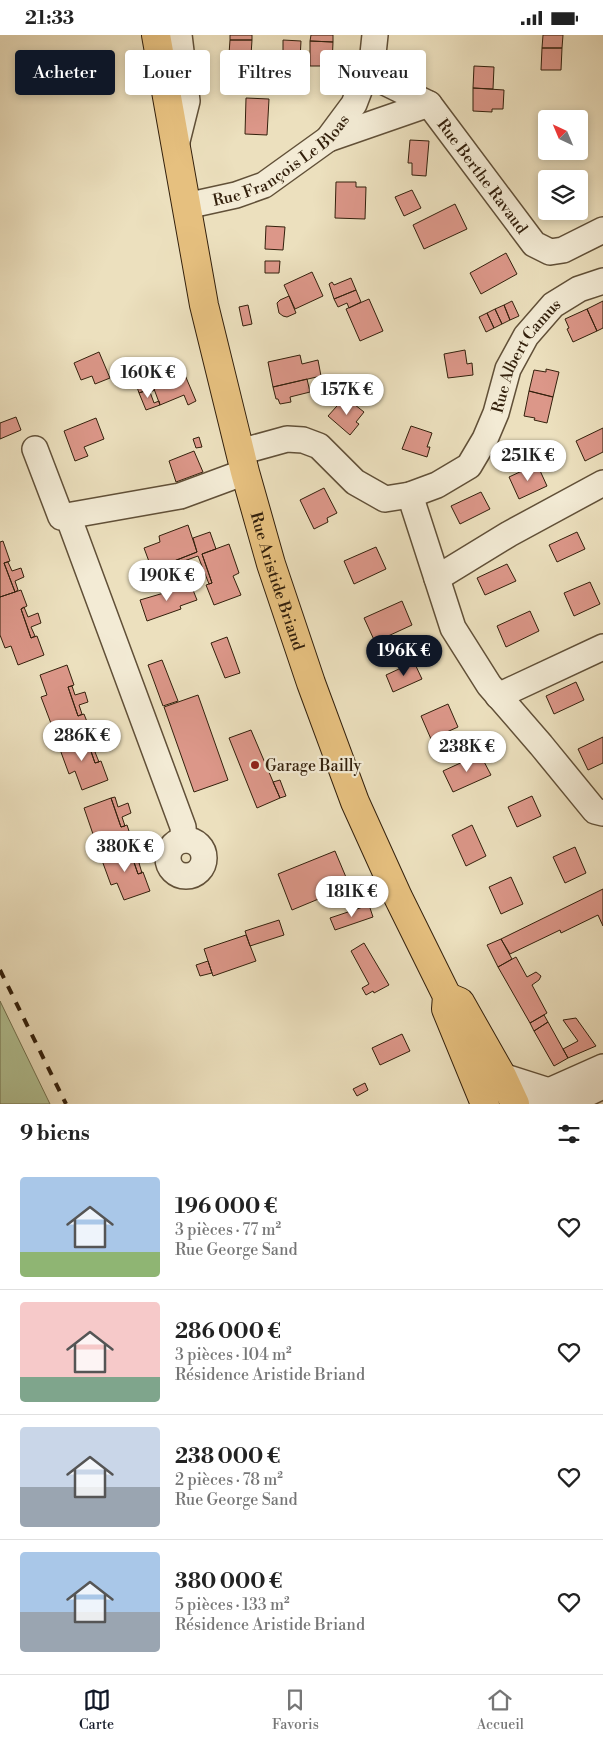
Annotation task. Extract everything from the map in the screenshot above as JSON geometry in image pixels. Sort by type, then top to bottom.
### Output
[{"type":"main road","name":"Rue Aristide Briand","points":[[156,35],[204,305],[243,462],[271,564],[311,683],[355,802],[446,996],[446,1009],[486,1102]]},
{"type":"main road","name":"Rue Aristide Briand","points":[[446,996],[460,1002],[502,1076],[515,1104]]},
{"type":"street","name":"Rue Aristide Briand","points":[[176,145],[187,101],[179,35]]},
{"type":"street","name":"Rue François Le Bloas","points":[[373,50],[375,35]]},
{"type":"street","name":"Rue François Le Bloas","points":[[186,206],[236,195],[264,185],[328,139],[354,104],[357,95]]},
{"type":"street","name":"Rue Berthe Ravaud","points":[[411,95],[429,104],[534,244],[550,252],[563,250],[603,230]]},
{"type":"street","points":[[328,139],[429,104]]},
{"type":"street","name":"Rue Albert Camus","points":[[68,516],[180,496],[287,439],[303,440],[319,445],[355,481],[385,499],[410,495],[437,485],[469,466],[485,439],[496,413],[508,369],[526,336],[553,305],[580,289],[603,281]]},
{"type":"street","points":[[35,449],[62,517],[68,516],[182,827],[184,840]]},
{"type":"street","points":[[437,578],[509,534],[603,483]]},
{"type":"street","points":[[410,495],[453,628],[489,685],[595,811],[603,813]]},
{"type":"street","points":[[498,696],[603,647]]},
{"type":"street","points":[[557,1101],[603,1067]]},
{"type":"street","points":[[502,1076],[557,1101],[603,1086]]},
{"type":"green space","points":[[0,1001],[50,1104],[0,1104]]},
{"type":"building","points":[[230,35],[252,35],[252,40],[230,40]]},
{"type":"building","points":[[311,35],[333,35],[333,42],[310,41]]},
{"type":"building","points":[[543,35],[563,35],[562,48],[542,48]]},
{"type":"building","points":[[230,40],[252,40],[251,50],[229,50]]},
{"type":"building","points":[[283,40],[301,41],[300,50],[283,50]]},
{"type":"building","points":[[310,41],[333,42],[333,50],[320,50],[320,66],[310,66]]},
{"type":"building","points":[[542,48],[562,48],[561,70],[541,70]]},
{"type":"building","points":[[474,66],[494,67],[493,89],[473,88]]},
{"type":"building","points":[[473,88],[504,90],[503,109],[492,109],[492,112],[473,111]]},
{"type":"building","points":[[246,98],[269,99],[267,135],[245,134]]},
{"type":"building","points":[[410,140],[429,141],[426,176],[412,175],[412,163],[408,163]]},
{"type":"building","points":[[336,182],[356,182],[356,187],[366,187],[365,219],[335,218]]},
{"type":"building","points":[[412,190],[421,208],[404,216],[395,197]]},
{"type":"building","points":[[455,204],[467,229],[424,249],[413,225]]},
{"type":"building","points":[[266,226],[285,227],[283,250],[265,249]]},
{"type":"building","points":[[506,253],[517,274],[481,294],[470,273]]},
{"type":"building","points":[[265,261],[280,261],[279,273],[265,273]]},
{"type":"building","points":[[312,272],[323,296],[295,309],[284,285]]},
{"type":"building","points":[[351,278],[356,290],[334,299],[329,284],[332,282],[334,285]]},
{"type":"building","points":[[356,290],[361,302],[349,308],[347,303],[338,307],[334,299]]},
{"type":"building","points":[[289,296],[296,313],[287,317],[279,313],[277,303]]},
{"type":"building","points":[[369,299],[383,331],[360,341],[346,309]]},
{"type":"building","points":[[512,301],[519,316],[510,320],[504,305]]},
{"type":"building","points":[[603,301],[603,328],[597,331],[587,309]]},
{"type":"building","points":[[248,305],[252,324],[243,326],[239,307]]},
{"type":"building","points":[[504,305],[510,320],[502,324],[495,309]]},
{"type":"building","points":[[495,309],[502,324],[494,328],[487,313]]},
{"type":"building","points":[[587,309],[597,331],[573,342],[565,319]]},
{"type":"building","points":[[487,313],[494,328],[486,332],[479,317]]},
{"type":"building","points":[[465,350],[467,364],[472,363],[473,375],[448,378],[444,354]]},
{"type":"building","points":[[99,352],[110,378],[95,384],[92,376],[81,380],[74,363]]},
{"type":"building","points":[[300,355],[302,364],[318,360],[321,376],[273,387],[268,362]]},
{"type":"building","points":[[182,368],[196,401],[188,405],[184,395],[160,405],[151,381]]},
{"type":"building","points":[[546,369],[559,372],[553,397],[529,391],[534,370],[546,372]]},
{"type":"building","points":[[307,379],[310,392],[290,397],[291,402],[280,404],[278,399],[276,399],[273,387]]},
{"type":"building","points":[[151,381],[153,388],[139,393],[137,387]]},
{"type":"building","points":[[153,388],[155,390],[150,392],[154,403],[159,401],[160,405],[146,410],[139,393]]},
{"type":"building","points":[[529,391],[553,397],[547,423],[524,416]]},
{"type":"building","points":[[345,397],[364,412],[356,422],[359,424],[350,435],[328,416]]},
{"type":"building","points":[[16,417],[21,430],[0,439],[0,423]]},
{"type":"building","points":[[96,418],[104,439],[84,447],[88,456],[75,461],[64,431]]},
{"type":"building","points":[[411,426],[432,433],[427,447],[430,447],[427,457],[402,449]]},
{"type":"building","points":[[603,428],[603,452],[585,461],[576,441]]},
{"type":"building","points":[[199,437],[202,447],[196,448],[193,439]]},
{"type":"building","points":[[194,451],[203,472],[176,482],[169,461]]},
{"type":"building","points":[[537,464],[547,486],[519,499],[509,477]]},
{"type":"building","points":[[324,488],[337,513],[327,518],[328,522],[314,529],[300,500]]},
{"type":"building","points":[[481,492],[490,509],[460,524],[451,506]]},
{"type":"building","points":[[188,525],[197,552],[169,563],[171,569],[154,575],[144,548],[160,542],[159,536]]},
{"type":"building","points":[[210,532],[216,549],[202,554],[212,583],[209,584],[198,556],[170,566],[169,563],[197,552],[193,538]]},
{"type":"building","points":[[577,532],[585,549],[557,562],[549,545]]},
{"type":"building","points":[[3,541],[10,561],[4,563],[15,592],[0,597],[0,542]]},
{"type":"building","points":[[229,544],[239,573],[233,576],[241,595],[214,605],[206,585],[212,583],[202,554]]},
{"type":"building","points":[[376,547],[386,569],[354,584],[344,561]]},
{"type":"building","points":[[8,562],[12,571],[21,568],[24,577],[15,581],[18,590],[15,592],[4,563]]},
{"type":"building","points":[[507,564],[516,581],[485,595],[477,578]]},
{"type":"building","points":[[590,582],[600,604],[574,616],[564,593]]},
{"type":"building","points":[[191,585],[197,600],[180,606],[181,609],[147,621],[140,600]]},
{"type":"building","points":[[21,590],[27,606],[21,609],[31,638],[37,636],[44,655],[18,665],[11,646],[5,648],[0,635],[0,597]]},
{"type":"building","points":[[402,601],[412,625],[375,642],[364,618]]},
{"type":"building","points":[[24,607],[28,617],[38,613],[41,623],[31,627],[35,636],[31,638],[21,609]]},
{"type":"building","points":[[530,611],[539,631],[506,647],[497,626]]},
{"type":"building","points":[[227,637],[240,673],[225,678],[211,643]]},
{"type":"building","points":[[162,660],[178,701],[163,706],[148,665]]},
{"type":"building","points":[[414,662],[422,679],[393,692],[386,675]]},
{"type":"building","points":[[67,665],[74,685],[68,687],[78,716],[84,714],[91,732],[64,741],[58,724],[52,726],[41,697],[47,695],[40,675]]},
{"type":"building","points":[[576,682],[584,700],[554,714],[546,696]]},
{"type":"building","points":[[72,686],[75,695],[85,692],[88,702],[79,705],[82,714],[78,716],[68,687]]},
{"type":"building","points":[[198,695],[228,780],[194,792],[164,707]]},
{"type":"building","points":[[448,704],[458,727],[431,739],[421,716]]},
{"type":"building","points":[[251,730],[280,798],[257,808],[229,738]]},
{"type":"building","points":[[89,732],[92,742],[101,739],[105,748],[95,752],[99,762],[95,763],[85,734]]},
{"type":"building","points":[[85,734],[95,763],[101,761],[108,780],[82,790],[75,771],[69,774],[58,744]]},
{"type":"building","points":[[603,737],[603,763],[588,770],[578,749]]},
{"type":"building","points":[[480,754],[491,775],[453,792],[443,771]]},
{"type":"building","points":[[280,780],[286,796],[280,798],[273,782]]},
{"type":"building","points":[[532,796],[541,816],[517,827],[508,807]]},
{"type":"building","points":[[115,797],[118,807],[128,803],[131,813],[122,817],[125,826],[121,827],[111,798]]},
{"type":"building","points":[[111,798],[121,827],[127,825],[133,843],[107,852],[100,835],[94,837],[84,808]]},
{"type":"building","points":[[472,825],[486,856],[466,866],[452,835]]},
{"type":"building","points":[[132,844],[135,853],[145,850],[148,860],[139,863],[142,873],[138,874],[128,845]]},
{"type":"building","points":[[128,845],[138,874],[143,872],[150,891],[124,900],[117,883],[111,885],[100,855]]},
{"type":"building","points":[[575,847],[586,873],[565,883],[553,857]]},
{"type":"building","points":[[335,851],[356,901],[340,907],[333,893],[292,910],[278,874]]},
{"type":"building","points":[[511,877],[523,904],[501,914],[489,887]]},
{"type":"building","points":[[603,889],[603,926],[598,915],[561,933],[560,930],[510,954],[501,939]]},
{"type":"building","points":[[369,905],[373,917],[335,930],[330,918]]},
{"type":"building","points":[[279,920],[284,935],[250,946],[245,931]]},
{"type":"building","points":[[246,935],[256,961],[213,976],[204,949]]},
{"type":"building","points":[[501,939],[512,959],[498,967],[487,945]]},
{"type":"building","points":[[364,943],[389,985],[366,995],[362,988],[369,984],[351,951]]},
{"type":"building","points":[[516,957],[527,977],[536,972],[541,976],[532,985],[547,1013],[530,1023],[498,967]]},
{"type":"building","points":[[208,961],[212,973],[200,976],[196,965]]},
{"type":"building","points":[[544,1015],[548,1022],[534,1031],[530,1023]]},
{"type":"building","points":[[576,1018],[596,1046],[568,1058],[563,1049],[578,1041],[563,1020]]},
{"type":"building","points":[[548,1022],[568,1058],[554,1066],[534,1031]]},
{"type":"building","points":[[402,1034],[410,1051],[380,1065],[372,1048]]},
{"type":"building","points":[[365,1083],[368,1090],[357,1096],[353,1089]]},
{"type":"railway","points":[[0,970],[66,1104]]},
{"type":"place","name":"Garage Bailly","points":[[255,765]]}]
